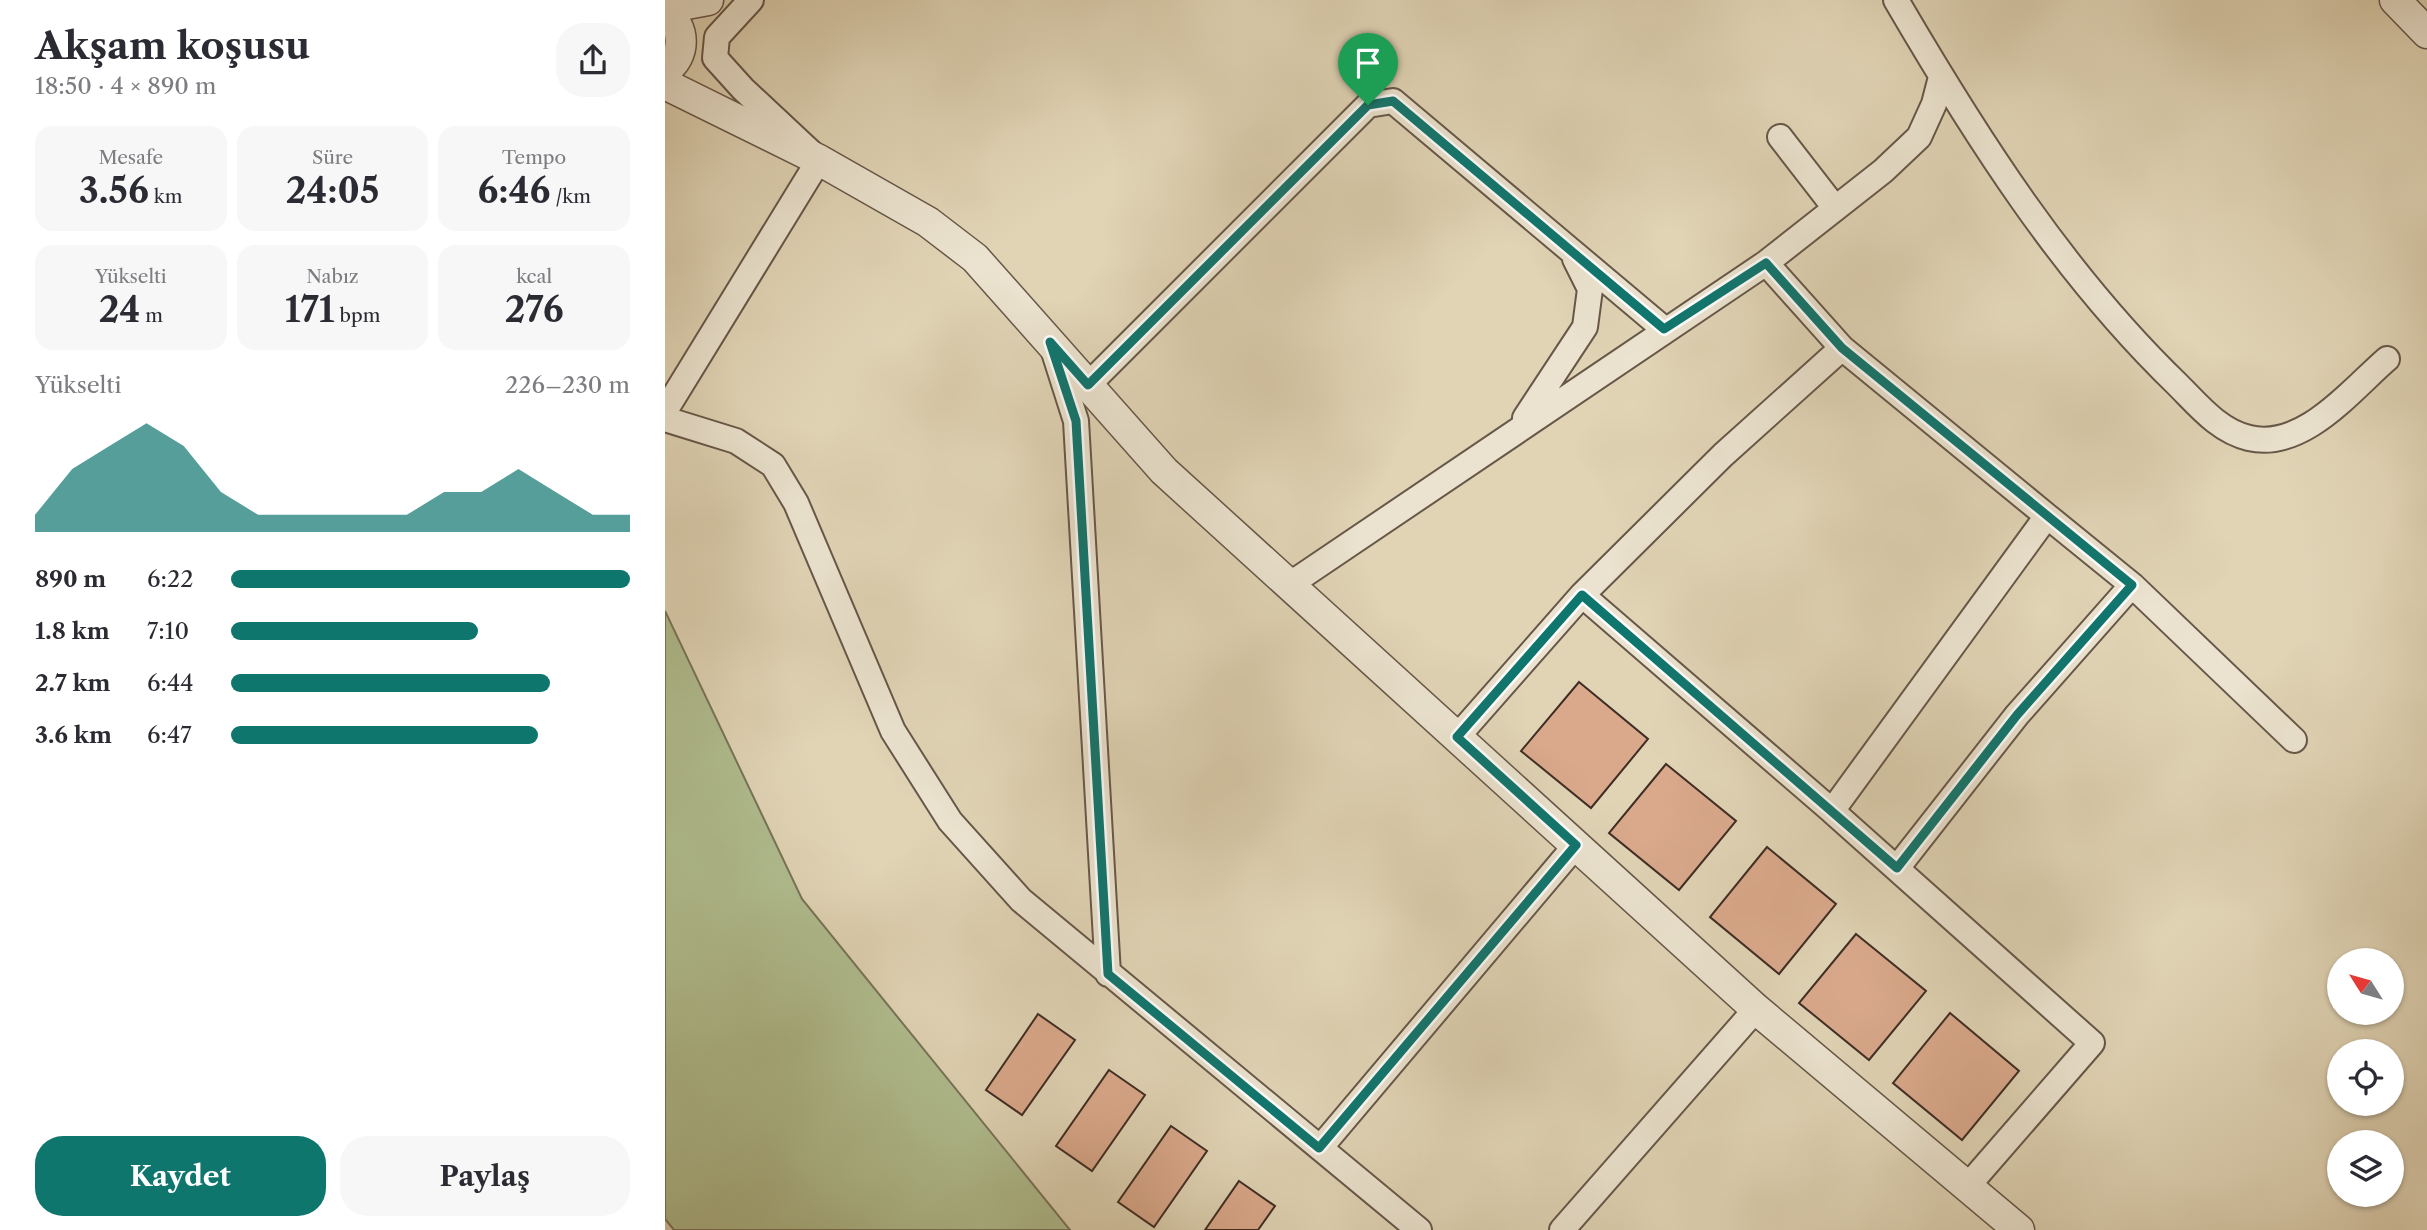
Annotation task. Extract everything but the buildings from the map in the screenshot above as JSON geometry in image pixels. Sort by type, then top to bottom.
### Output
[{"type":"street","points":[[665,70],[677,59],[681,38],[677,24],[665,11],[708,0]]},
{"type":"street","points":[[751,0],[717,37],[715,58],[743,89],[819,160]]},
{"type":"street","points":[[1896,0],[1941,77],[2068,265],[2147,356],[2220,426],[2250,439],[2284,437],[2317,421],[2387,359]]},
{"type":"street","points":[[2395,0],[2419,19]]},
{"type":"street","points":[[1289,585],[1664,329],[1766,263],[1883,171],[1919,137],[1934,104],[1941,77]]},
{"type":"street","points":[[665,84],[819,160],[928,222],[975,258],[1164,471],[1756,1009],[2019,1230]]},
{"type":"street","points":[[1088,385],[1368,105],[1393,101],[1664,329]]},
{"type":"street","points":[[1780,137],[1835,208]]},
{"type":"street","points":[[665,411],[819,160]]},
{"type":"street","points":[[1517,429],[1585,327],[1590,289],[1570,250]]},
{"type":"street","points":[[1766,263],[1842,348],[2132,585],[2294,740]]},
{"type":"street","points":[[1050,342],[1076,421],[1108,974]]},
{"type":"street","points":[[1457,737],[1582,595],[1723,455],[1842,348]]},
{"type":"street","points":[[665,419],[736,441],[773,465],[796,503],[893,731],[950,821],[1021,900],[1419,1230]]},
{"type":"street","points":[[1832,811],[2047,516]]},
{"type":"street","points":[[1897,868],[2017,715],[2132,585]]},
{"type":"street","points":[[1582,595],[1897,868],[2092,1043],[1966,1188]]},
{"type":"street","points":[[1319,1148],[1576,845]]},
{"type":"street","points":[[1562,1230],[1756,1009]]},
{"type":"green space","points":[[665,611],[802,899],[1070,1230],[674,1230],[665,1219]]},
{"type":"route","points":[[1393,101],[1664,329],[1766,263],[1842,348],[2132,585],[2017,715],[1897,868],[1582,595],[1457,737],[1576,845],[1319,1148],[1108,974],[1076,421],[1050,342],[1088,385],[1368,105],[1393,101]]}]
